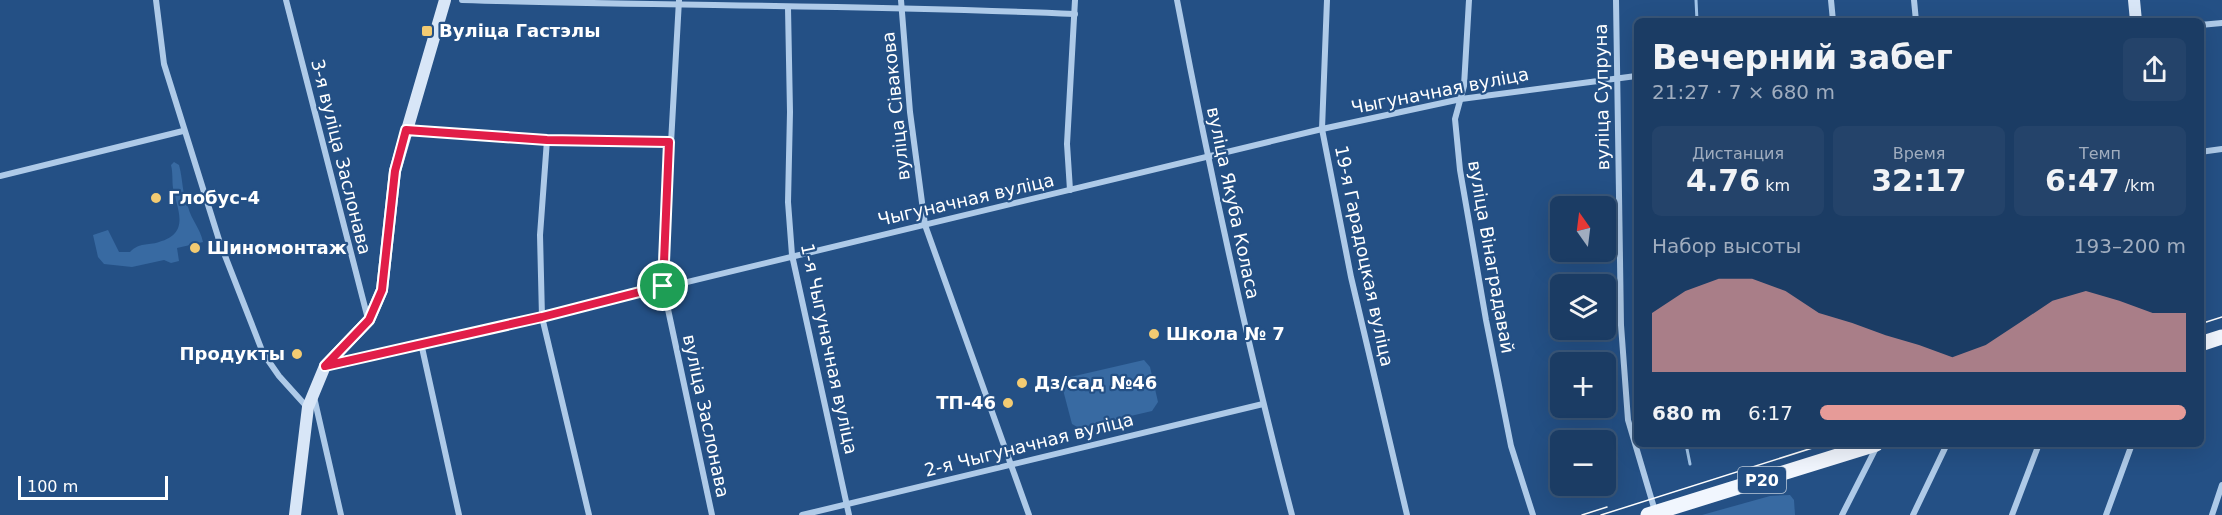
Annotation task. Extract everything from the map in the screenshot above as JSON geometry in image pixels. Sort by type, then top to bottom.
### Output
[{"type":"main road","points":[[295,515],[312,391],[325,366],[369,320],[382,290],[395,171],[445,0]]},
{"type":"main road","points":[[2134,0],[2136,18]]},
{"type":"main road","points":[[2204,343],[2222,337]]},
{"type":"main road","name":"Р20","points":[[1652,514],[1867,447]]},
{"type":"street","points":[[156,0],[164,64],[183,131],[220,243],[263,353],[279,376],[308,408]]},
{"type":"street","name":"3-я вуліца Заслонава","points":[[286,0],[369,320]]},
{"type":"street","points":[[462,0],[679,3],[788,8],[901,3],[1075,14]]},
{"type":"street","points":[[1070,190],[1066,144],[1075,0]]},
{"type":"street","name":"вуліца Якуба Коласа","points":[[1177,0],[1207,158],[1263,404],[1292,515]]},
{"type":"street","name":"19-я Гарадоцкая вуліца","points":[[1327,0],[1322,129],[1351,277],[1407,515]]},
{"type":"street","name":"вуліца Вінаградавай","points":[[1469,0],[1461,99],[1455,119],[1460,170],[1511,446],[1533,515]]},
{"type":"street","name":"вуліца Супруна","points":[[1617,0],[1616,78],[1621,325],[1628,420],[1634,444]]},
{"type":"street","points":[[1831,0],[1833,18]]},
{"type":"street","points":[[1914,0],[1916,18]]},
{"type":"street","name":"вуліца Заслонава","points":[[679,3],[669,142],[663,286],[712,515]]},
{"type":"street","name":"вуліца Сівакова","points":[[901,3],[910,112],[925,225],[1029,515]]},
{"type":"street","name":"1-я Чыгуначная вуліца","points":[[788,8],[790,112],[788,202],[792,255],[849,515]]},
{"type":"street","points":[[2204,25],[2222,23]]},
{"type":"street","name":"Чыгуначная вуліца","points":[[325,366],[542,317],[1322,129],[1461,99],[1634,76]]},
{"type":"street","points":[[406,130],[547,140],[669,142]]},
{"type":"street","points":[[0,176],[183,131]]},
{"type":"street","points":[[547,140],[540,235],[542,317],[589,515]]},
{"type":"street","points":[[2204,151],[2222,149]]},
{"type":"street","points":[[421,343],[459,515]]},
{"type":"street","points":[[312,391],[341,515]]},
{"type":"street","name":"2-я Чыгуначная вуліца","points":[[802,515],[1263,404]]},
{"type":"street","name":"вуліца Супруна","points":[[1635,447],[1652,514]]},
{"type":"street","points":[[1842,515],[1876,447]]},
{"type":"street","points":[[1913,515],[1946,447]]},
{"type":"street","points":[[2012,515],[2038,447]]},
{"type":"street","points":[[2106,515],[2131,447]]},
{"type":"street","points":[[2212,515],[2222,485]]},
{"type":"shaded area","points":[[174,162],[179,165],[186,202],[203,242],[177,248],[179,261],[171,263],[164,260],[132,267],[104,264],[98,257],[93,235],[108,230],[119,252],[130,252],[140,245],[155,243],[175,233],[180,220],[173,185],[171,165]]},
{"type":"shaded area","points":[[1144,360],[1150,367],[1158,402],[1152,411],[1079,428],[1072,424],[1062,386],[1066,378]]},
{"type":"shaded area","points":[[1790,495],[1794,500],[1795,515],[1702,515],[1770,496]]},
{"type":"waterway","points":[[1696,0],[1697,18]]},
{"type":"waterway","points":[[1687,447],[1690,464]]},
{"type":"tram line","points":[[2204,323],[2222,317]]},
{"type":"tram line","points":[[1601,515],[1816,447]]},
{"type":"tram line","points":[[1582,515],[1607,507]]},
{"type":"place","name":"Вуліца Гастэлы","points":[[427,31]]},
{"type":"place","name":"Глобус-4","points":[[156,198]]},
{"type":"place","name":"Шиномонтаж","points":[[195,248]]},
{"type":"place","name":"Школа № 7","points":[[1154,334]]},
{"type":"place","name":"Продукты","points":[[297,354]]},
{"type":"place","name":"Дз/сад №46","points":[[1022,383]]},
{"type":"place","name":"ТП-46","points":[[1008,403]]},
{"type":"route","points":[[406,130],[547,140],[669,142],[663,286],[542,317],[325,366],[369,320],[382,290],[395,171],[406,130]]}]
